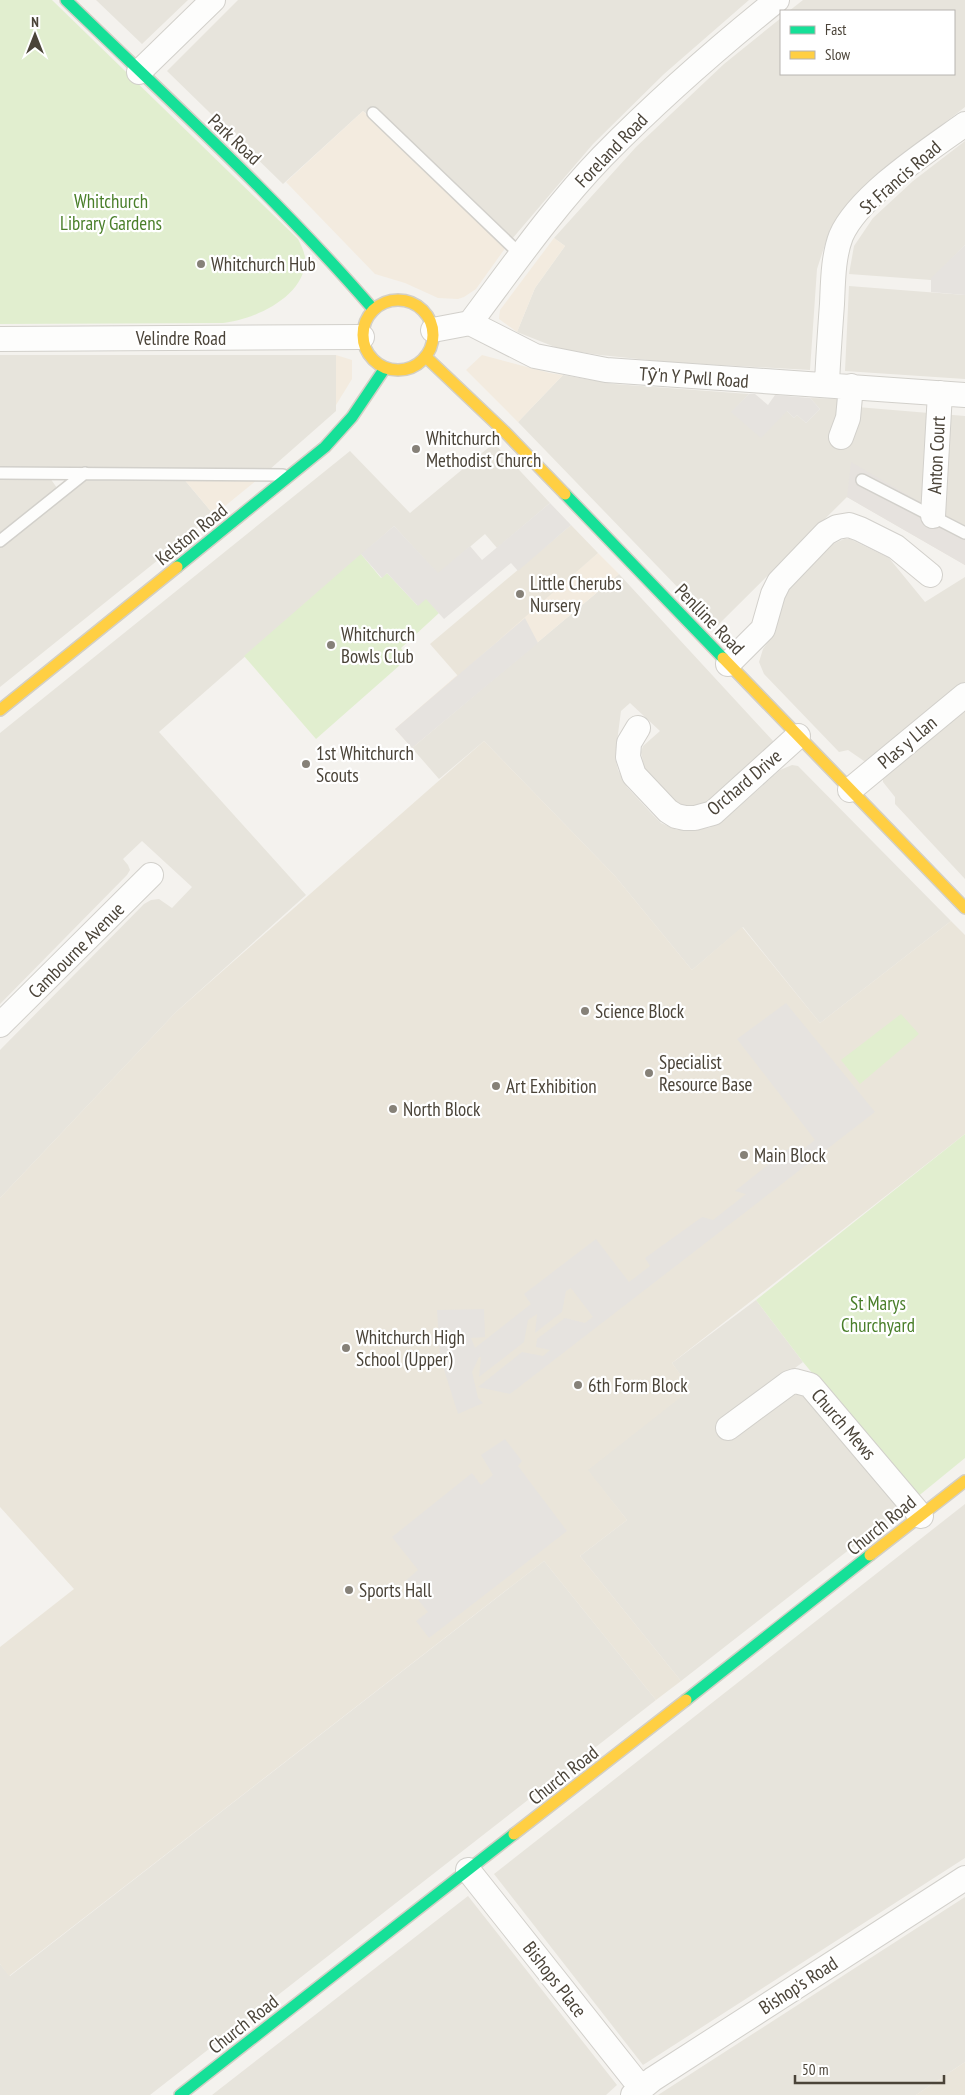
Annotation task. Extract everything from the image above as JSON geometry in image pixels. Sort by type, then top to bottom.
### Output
[{"type":"street","points":[[139,72],[213,0]]},
{"type":"street","name":"Foreland Road","points":[[470,323],[521,255],[601,158],[680,83],[777,0]]},
{"type":"street","name":"Park Road","points":[[74,2],[139,72],[276,202],[320,247],[373,309]]},
{"type":"street","name":"St Francis Road","points":[[826,384],[833,279],[842,235],[859,211],[882,188],[965,124]]},
{"type":"street","points":[[394,300],[406,300],[417,304],[425,312],[433,330],[432,345],[426,357],[409,369],[385,368],[375,362],[367,353],[362,337],[366,319],[373,309],[383,302],[394,300]]},
{"type":"street","points":[[433,330],[470,323]]},
{"type":"street","name":"Tŷ'n Y Pwll Road","points":[[470,323],[535,356],[576,365],[631,372],[965,395]]},
{"type":"street","name":"Velindre Road","points":[[0,339],[362,337]]},
{"type":"street","name":"Penlline Road","points":[[426,357],[506,433],[965,908]]},
{"type":"street","name":"Kelston Road","points":[[0,710],[292,475],[339,432],[385,368]]},
{"type":"street","points":[[841,437],[848,418],[851,386]]},
{"type":"street","name":"Anton Court","points":[[933,516],[940,393]]},
{"type":"street","points":[[728,664],[763,629],[773,594],[779,582],[826,534],[837,526],[849,525],[896,547],[930,575]]},
{"type":"street","name":"Plas y Llan","points":[[850,790],[965,695]]},
{"type":"street","name":"Orchard Drive","points":[[638,728],[629,743],[628,757],[634,775],[659,804],[676,816],[685,818],[714,813],[798,736]]},
{"type":"street","name":"Cambourne Avenue","points":[[0,1026],[152,875]]},
{"type":"street","name":"Church Mews","points":[[728,1428],[789,1383],[795,1381],[810,1384],[921,1516]]},
{"type":"street","name":"Church Road","points":[[180,2095],[965,1481]]},
{"type":"street","name":"Bishops Place","points":[[468,1870],[637,2091]]},
{"type":"street","name":"Bishop's Road","points":[[637,2091],[965,1878]]},
{"type":"lane","points":[[373,113],[521,255]]},
{"type":"lane","points":[[0,473],[292,475]]},
{"type":"lane","points":[[0,541],[85,474]]},
{"type":"lane","points":[[862,480],[965,533]]},
{"type":"shaded area","points":[[96,0],[188,0],[142,44]]},
{"type":"shaded area","points":[[238,0],[749,0],[664,74],[593,144],[512,239],[447,177],[363,111],[283,184],[167,71]]},
{"type":"shaded area","points":[[803,0],[965,0],[965,107],[879,174],[848,205],[830,229],[817,269],[810,370],[668,362],[600,355],[560,349],[517,332],[535,288],[565,246],[554,238],[636,147],[724,64],[780,19],[780,75],[955,75],[955,10],[790,10]]},
{"type":"shaded area","points":[[363,111],[506,247],[476,289],[464,297],[458,299],[438,298],[405,283],[375,274],[286,182]]},
{"type":"shaded area","points":[[965,141],[965,245],[931,280],[849,274],[854,246],[873,218],[913,181]]},
{"type":"shaded area","points":[[554,238],[565,246],[535,288],[517,332],[499,319],[500,310]]},
{"type":"shaded area","points":[[965,245],[965,295],[931,292],[931,278]]},
{"type":"shaded area","points":[[849,286],[965,295],[965,379],[845,371]]},
{"type":"shaded area","points":[[0,355],[336,355],[336,411],[269,470],[0,469]]},
{"type":"shaded area","points":[[336,355],[352,360],[352,379],[336,405]]},
{"type":"shaded area","points":[[482,355],[563,375],[518,422],[466,370]]},
{"type":"shaded area","points":[[563,375],[614,384],[749,394],[732,412],[787,411],[794,418],[797,415],[806,423],[820,409],[810,398],[843,399],[857,407],[965,416],[965,565],[847,497],[716,627],[518,422]]},
{"type":"shaded area","points":[[749,394],[755,394],[768,405],[775,395],[810,398],[820,409],[806,423],[797,415],[794,418],[787,411],[761,438],[731,412]]},
{"type":"shaded area","points":[[494,443],[550,503],[497,548],[485,534],[438,574],[394,526],[159,732],[306,895],[176,1012],[0,1198],[0,1050],[144,904],[151,900],[159,899],[172,908],[192,887],[142,841],[123,859],[130,870],[127,875],[0,1004],[0,733],[350,451],[410,513]]},
{"type":"shaded area","points":[[851,462],[965,528],[965,565],[847,497]]},
{"type":"shaded area","points":[[0,477],[50,478],[57,488],[0,535]]},
{"type":"shaded area","points":[[88,478],[183,478],[214,515],[0,687],[0,548]]},
{"type":"shaded area","points":[[183,478],[258,479],[214,515]]},
{"type":"shaded area","points":[[550,503],[571,525],[518,571],[511,563],[444,619],[426,599],[418,606],[387,573],[382,578],[361,554],[394,526],[438,573],[470,546],[482,560]]},
{"type":"shaded area","name":"Little Cherubs Nursery","points":[[571,525],[598,553],[458,676],[430,644]]},
{"type":"shaded area","points":[[844,539],[850,539],[889,558],[925,602],[965,577],[965,682],[868,760],[864,761],[848,750],[839,752],[764,674],[759,662],[763,649],[775,632],[783,596],[833,544]]},
{"type":"shaded area","points":[[598,553],[619,574],[412,748],[395,729]]},
{"type":"shaded area","points":[[619,574],[774,742],[711,804],[681,808],[645,771],[641,752],[643,746],[660,731],[630,703],[621,711],[615,757],[618,770],[627,787],[653,815],[661,823],[677,830],[709,828],[724,820],[780,770],[792,765],[798,766],[951,921],[820,1023],[743,927],[692,970],[615,876],[484,741],[439,779],[412,748]]},
{"type":"shaded area","points":[[525,618],[538,643],[412,748],[395,729]]},
{"type":"shaded area","points":[[965,710],[965,879],[895,804],[895,797],[883,782],[883,778]]},
{"type":"shaded area","name":"Whitchurch High School (Upper)","points":[[484,741],[615,876],[692,970],[742,927],[820,1023],[951,921],[965,935],[965,1134],[672,1363],[691,1389],[588,1470],[627,1520],[580,1556],[681,1681],[656,1700],[544,1561],[9,1976],[0,1964],[0,1647],[74,1589],[0,1507],[0,1198],[176,1012]]},
{"type":"shaded area","points":[[786,1003],[875,1112],[510,1394],[478,1387],[522,1352],[543,1356],[550,1350],[536,1347],[537,1339],[565,1318],[585,1323],[593,1317],[571,1288],[566,1291],[562,1312],[535,1333],[537,1314],[528,1320],[524,1342],[479,1377],[481,1357],[479,1357],[472,1372],[478,1398],[483,1403],[458,1414],[440,1357],[437,1310],[484,1309],[485,1337],[471,1338],[475,1348],[531,1304],[524,1294],[596,1239],[629,1282],[650,1266],[645,1258],[702,1217],[713,1220],[746,1194],[735,1191],[788,1149],[794,1156],[815,1140],[737,1039]]},
{"type":"shaded area","points":[[756,1300],[803,1362],[719,1425],[797,1388],[905,1506],[681,1681],[580,1556],[627,1520],[587,1470],[690,1389],[672,1363]]},
{"type":"shaded area","points":[[505,1439],[522,1461],[518,1466],[567,1531],[429,1638],[416,1621],[428,1612],[404,1582],[418,1570],[392,1537],[472,1473],[481,1485],[493,1475],[481,1455]]},
{"type":"shaded area","points":[[965,1504],[965,1858],[643,2065],[494,1874]]},
{"type":"shaded area","points":[[544,1561],[656,1700],[150,2095],[0,2095],[0,1964],[10,1976]]},
{"type":"shaded area","points":[[468,1896],[617,2085],[606,2095],[212,2095]]},
{"type":"shaded area","points":[[965,1897],[965,2062],[916,2095],[658,2095]]},
{"type":"shaded area","points":[[965,2062],[965,2095],[916,2095]]},
{"type":"green space","name":"Whitchurch Library Gardens","points":[[0,0],[52,0],[298,239],[305,257],[304,271],[298,283],[289,294],[277,304],[263,311],[236,321],[223,323],[0,324]]},
{"type":"green space","name":"Whitchurch Bowls Club","points":[[361,554],[381,578],[387,573],[417,605],[426,598],[439,613],[401,648],[408,658],[316,739],[244,656]]},
{"type":"green space","points":[[901,1014],[919,1034],[860,1084],[841,1060]]},
{"type":"green space","name":"St Marys Churchyard","points":[[965,1134],[965,1458],[916,1498],[803,1362],[756,1300]]},
{"type":"traffic: fast","points":[[66,0],[262,190],[337,268],[373,309]]},
{"type":"traffic: fast","points":[[177,567],[325,447],[352,417],[385,368]]},
{"type":"traffic: fast","points":[[565,494],[723,658]]},
{"type":"traffic: fast","points":[[686,1700],[870,1555]]},
{"type":"traffic: fast","points":[[180,2095],[514,1834]]},
{"type":"traffic: slow","points":[[405,300],[418,306],[427,315],[431,321],[433,335],[431,349],[423,360],[412,368],[391,370],[384,368],[373,360],[365,349],[363,328],[365,321],[373,310],[384,302],[405,300]]},
{"type":"traffic: slow","points":[[426,357],[506,433],[565,494]]},
{"type":"traffic: slow","points":[[0,710],[177,567]]},
{"type":"traffic: slow","points":[[723,658],[965,908]]},
{"type":"traffic: slow","points":[[870,1555],[965,1481]]},
{"type":"traffic: slow","points":[[514,1834],[686,1700]]},
{"type":"place","name":"Whitchurch Hub","points":[[201,264]]},
{"type":"place","name":"Whitchurch Methodist Church","points":[[416,449]]},
{"type":"place","name":"Little Cherubs Nursery","points":[[520,594]]},
{"type":"place","name":"Whitchurch Bowls Club","points":[[331,645]]},
{"type":"place","name":"1st Whitchurch Scouts","points":[[306,764]]},
{"type":"place","name":"Science Block","points":[[585,1011]]},
{"type":"place","name":"Specialist Resource Base","points":[[649,1073]]},
{"type":"place","name":"Art Exhibition","points":[[496,1086]]},
{"type":"place","name":"North Block","points":[[393,1109]]},
{"type":"place","name":"Main Block","points":[[744,1155]]},
{"type":"place","name":"Whitchurch High School (Upper)","points":[[346,1348]]},
{"type":"place","name":"6th Form Block","points":[[578,1385]]},
{"type":"place","name":"Sports Hall","points":[[349,1590]]}]
